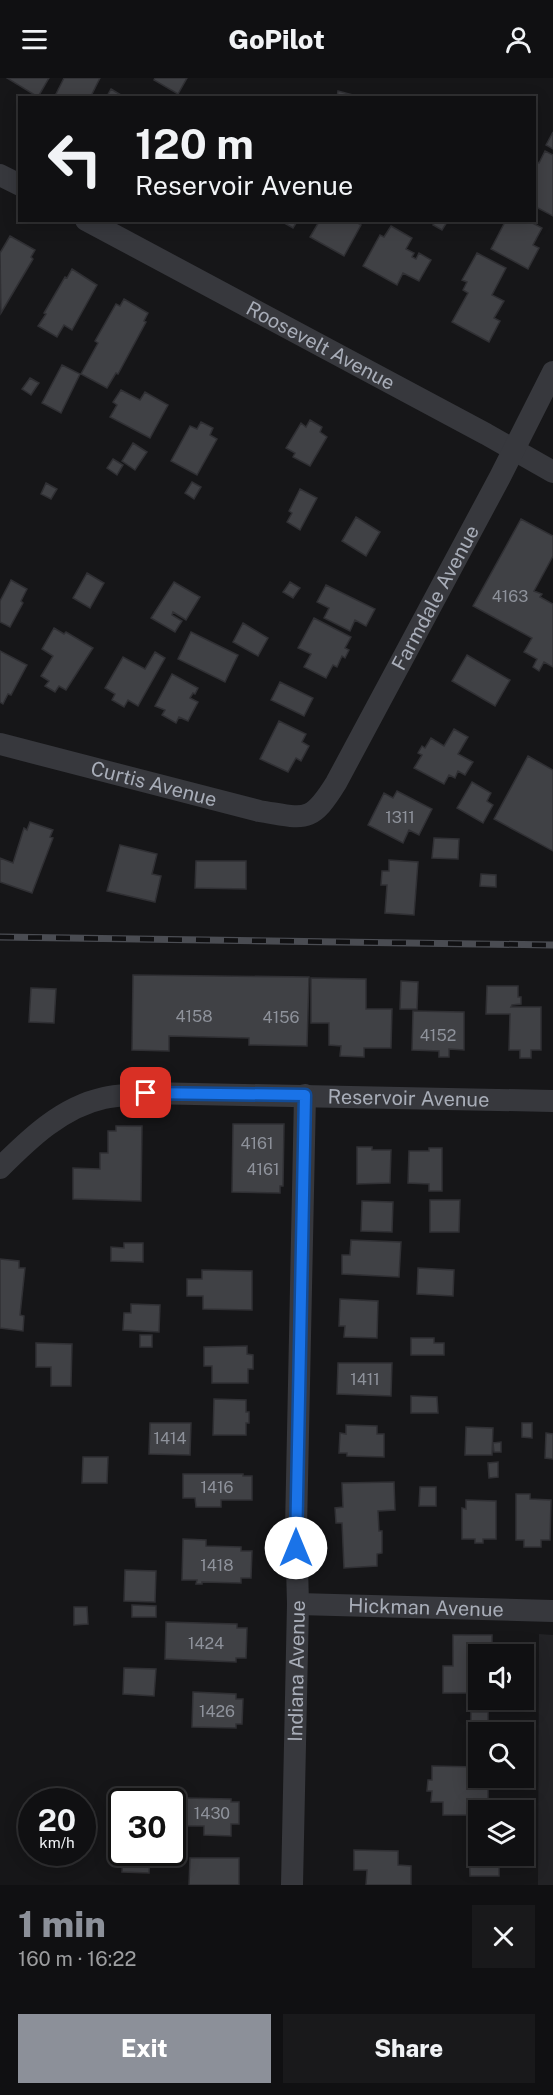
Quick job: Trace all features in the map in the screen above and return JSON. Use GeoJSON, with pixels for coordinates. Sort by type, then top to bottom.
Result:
{"type":"FeatureCollection","features":[{"type":"Feature","properties":{"kind":"street"},"geometry":{"type":"LineString","coordinates":[[0,175],[18,184]]}},
{"type":"Feature","properties":{"kind":"street","name":"Roosevelt Avenue"},"geometry":{"type":"LineString","coordinates":[[90,222],[553,472]]}},
{"type":"Feature","properties":{"kind":"street","name":"Farmdale Avenue"},"geometry":{"type":"LineString","coordinates":[[308,815],[322,806],[336,783],[553,372]]}},
{"type":"Feature","properties":{"kind":"street","name":"Curtis Avenue"},"geometry":{"type":"LineString","coordinates":[[0,744],[259,811],[300,817],[308,815]]}},
{"type":"Feature","properties":{"kind":"street","name":"Reservoir Avenue"},"geometry":{"type":"LineString","coordinates":[[0,1168],[41,1130],[81,1106],[103,1098],[146,1093],[553,1101]]}},
{"type":"Feature","properties":{"kind":"street","name":"Indiana Avenue"},"geometry":{"type":"LineString","coordinates":[[292,1885],[298,1604],[296,1529],[305,1095]]}},
{"type":"Feature","properties":{"kind":"street","name":"Hickman Avenue"},"geometry":{"type":"LineString","coordinates":[[298,1604],[553,1611]]}},
{"type":"Feature","properties":{"kind":"shaded area"},"geometry":{"type":"Polygon","coordinates":[[[539,1634],[553,1635],[553,1885],[538,1885],[539,1634]]]}},
{"type":"Feature","properties":{"kind":"building"},"geometry":{"type":"Polygon","coordinates":[[[7,78],[49,78],[39,96],[7,78]]]}},
{"type":"Feature","properties":{"kind":"building"},"geometry":{"type":"Polygon","coordinates":[[[64,78],[100,78],[91,96],[55,96],[64,78]]]}},
{"type":"Feature","properties":{"kind":"building"},"geometry":{"type":"Polygon","coordinates":[[[155,78],[187,78],[178,94],[154,80],[155,78]]]}},
{"type":"Feature","properties":{"kind":"building"},"geometry":{"type":"Polygon","coordinates":[[[111,89],[123,96],[107,96],[111,89]]]}},
{"type":"Feature","properties":{"kind":"building"},"geometry":{"type":"Polygon","coordinates":[[[338,91],[357,96],[337,96],[338,91]]]}},
{"type":"Feature","properties":{"kind":"building"},"geometry":{"type":"Polygon","coordinates":[[[553,132],[553,149],[546,145],[553,132]]]}},
{"type":"Feature","properties":{"kind":"building"},"geometry":{"type":"Polygon","coordinates":[[[545,151],[553,155],[553,216],[536,207],[536,161],[539,163],[545,151]]]}},
{"type":"Feature","properties":{"kind":"building"},"geometry":{"type":"Polygon","coordinates":[[[282,222],[297,222],[293,228],[282,222]]]}},
{"type":"Feature","properties":{"kind":"building"},"geometry":{"type":"Polygon","coordinates":[[[319,222],[356,222],[361,225],[344,256],[310,237],[319,222]]]}},
{"type":"Feature","properties":{"kind":"building"},"geometry":{"type":"Polygon","coordinates":[[[435,222],[447,222],[442,230],[433,225],[435,222]]]}},
{"type":"Feature","properties":{"kind":"building"},"geometry":{"type":"Polygon","coordinates":[[[505,222],[531,222],[542,228],[533,245],[539,248],[528,269],[491,249],[505,222]]]}},
{"type":"Feature","properties":{"kind":"building"},"geometry":{"type":"Polygon","coordinates":[[[391,226],[412,238],[406,249],[414,253],[412,257],[416,259],[419,253],[431,260],[419,281],[403,273],[397,285],[363,266],[380,235],[384,237],[391,226]]]}},
{"type":"Feature","properties":{"kind":"building"},"geometry":{"type":"Polygon","coordinates":[[[10,236],[35,250],[31,257],[33,259],[1,313],[0,253],[10,236]]]}},
{"type":"Feature","properties":{"kind":"building"},"geometry":{"type":"Polygon","coordinates":[[[477,253],[506,268],[492,295],[504,301],[494,318],[500,321],[489,342],[452,322],[468,293],[463,290],[467,282],[462,280],[477,253]]]}},
{"type":"Feature","properties":{"kind":"building"},"geometry":{"type":"Polygon","coordinates":[[[72,269],[97,285],[72,330],[64,325],[57,337],[38,326],[65,277],[67,278],[72,269]]]}},
{"type":"Feature","properties":{"kind":"building"},"geometry":{"type":"Polygon","coordinates":[[[124,299],[148,313],[144,321],[146,322],[118,374],[116,373],[107,388],[81,374],[98,343],[95,341],[116,304],[120,306],[124,299]]]}},
{"type":"Feature","properties":{"kind":"building"},"geometry":{"type":"Polygon","coordinates":[[[62,365],[80,374],[61,413],[42,403],[62,365]]]}},
{"type":"Feature","properties":{"kind":"building"},"geometry":{"type":"Polygon","coordinates":[[[30,378],[39,383],[31,395],[22,389],[30,378]]]}},
{"type":"Feature","properties":{"kind":"building"},"geometry":{"type":"Polygon","coordinates":[[[121,390],[140,400],[145,392],[168,405],[150,438],[110,417],[117,405],[113,402],[121,390]]]}},
{"type":"Feature","properties":{"kind":"building"},"geometry":{"type":"Polygon","coordinates":[[[310,420],[322,427],[320,432],[327,437],[310,466],[293,457],[295,453],[286,448],[301,423],[306,427],[310,420]]]}},
{"type":"Feature","properties":{"kind":"building"},"geometry":{"type":"Polygon","coordinates":[[[201,422],[213,428],[210,435],[217,439],[197,475],[171,461],[190,426],[197,429],[201,422]]]}},
{"type":"Feature","properties":{"kind":"building"},"geometry":{"type":"Polygon","coordinates":[[[133,443],[147,452],[135,470],[122,461],[133,443]]]}},
{"type":"Feature","properties":{"kind":"building"},"geometry":{"type":"Polygon","coordinates":[[[113,459],[123,465],[117,475],[107,468],[113,459]]]}},
{"type":"Feature","properties":{"kind":"building"},"geometry":{"type":"Polygon","coordinates":[[[192,482],[201,487],[194,499],[185,493],[192,482]]]}},
{"type":"Feature","properties":{"kind":"building"},"geometry":{"type":"Polygon","coordinates":[[[46,483],[57,489],[51,499],[41,494],[46,483]]]}},
{"type":"Feature","properties":{"kind":"building"},"geometry":{"type":"Polygon","coordinates":[[[300,489],[317,498],[300,530],[287,522],[292,513],[289,511],[300,489]]]}},
{"type":"Feature","properties":{"kind":"building"},"geometry":{"type":"Polygon","coordinates":[[[356,517],[380,532],[366,556],[342,541],[356,517]]]}},
{"type":"Feature","properties":{"kind":"building"},"geometry":{"type":"Polygon","coordinates":[[[521,519],[553,536],[553,556],[534,591],[542,594],[540,597],[553,604],[553,667],[544,662],[539,671],[533,667],[537,659],[524,652],[532,638],[473,606],[521,519]]]}},
{"type":"Feature","properties":{"kind":"building"},"geometry":{"type":"Polygon","coordinates":[[[87,573],[104,583],[90,608],[73,598],[87,573]]]}},
{"type":"Feature","properties":{"kind":"building"},"geometry":{"type":"Polygon","coordinates":[[[11,580],[27,589],[21,601],[23,603],[10,627],[0,622],[0,601],[11,580]]]}},
{"type":"Feature","properties":{"kind":"building"},"geometry":{"type":"Polygon","coordinates":[[[174,582],[200,597],[186,620],[173,612],[172,615],[182,621],[175,632],[151,618],[174,582]]]}},
{"type":"Feature","properties":{"kind":"building"},"geometry":{"type":"Polygon","coordinates":[[[290,582],[300,588],[293,598],[283,592],[290,582]]]}},
{"type":"Feature","properties":{"kind":"building"},"geometry":{"type":"Polygon","coordinates":[[[326,585],[375,609],[366,626],[355,620],[350,631],[324,618],[329,608],[317,602],[326,585]]]}},
{"type":"Feature","properties":{"kind":"building"},"geometry":{"type":"Polygon","coordinates":[[[314,618],[351,637],[345,648],[349,650],[345,658],[342,656],[337,667],[333,665],[326,678],[304,667],[311,654],[298,648],[314,618]]]}},
{"type":"Feature","properties":{"kind":"building"},"geometry":{"type":"Polygon","coordinates":[[[243,623],[268,638],[258,656],[233,642],[243,623]]]}},
{"type":"Feature","properties":{"kind":"building"},"geometry":{"type":"Polygon","coordinates":[[[54,628],[64,634],[66,632],[93,648],[66,690],[59,686],[55,692],[45,686],[49,681],[41,676],[53,656],[42,649],[54,628]]]}},
{"type":"Feature","properties":{"kind":"building"},"geometry":{"type":"Polygon","coordinates":[[[191,632],[238,655],[225,682],[178,659],[191,632]]]}},
{"type":"Feature","properties":{"kind":"building"},"geometry":{"type":"Polygon","coordinates":[[[0,651],[27,665],[11,695],[8,694],[3,704],[0,702],[0,651]]]}},
{"type":"Feature","properties":{"kind":"building"},"geometry":{"type":"Polygon","coordinates":[[[155,652],[165,658],[138,706],[128,700],[124,707],[112,700],[115,694],[105,688],[123,657],[145,669],[155,652]]]}},
{"type":"Feature","properties":{"kind":"building"},"geometry":{"type":"Polygon","coordinates":[[[467,655],[510,680],[495,706],[452,681],[467,655]]]}},
{"type":"Feature","properties":{"kind":"building"},"geometry":{"type":"Polygon","coordinates":[[[172,674],[198,688],[190,698],[198,702],[188,721],[179,717],[176,723],[162,715],[165,710],[155,706],[172,674]]]}},
{"type":"Feature","properties":{"kind":"building"},"geometry":{"type":"Polygon","coordinates":[[[280,682],[313,698],[304,716],[271,700],[280,682]]]}},
{"type":"Feature","properties":{"kind":"building"},"geometry":{"type":"Polygon","coordinates":[[[279,721],[306,734],[302,742],[309,746],[301,761],[296,758],[288,772],[260,759],[279,721]]]}},
{"type":"Feature","properties":{"kind":"building"},"geometry":{"type":"Polygon","coordinates":[[[454,729],[468,737],[458,754],[473,762],[465,775],[458,771],[455,778],[449,775],[444,784],[414,768],[422,755],[418,753],[422,746],[425,748],[431,738],[444,746],[454,729]]]}},
{"type":"Feature","properties":{"kind":"building"},"geometry":{"type":"Polygon","coordinates":[[[528,756],[553,770],[553,851],[494,819],[528,756]]]}},
{"type":"Feature","properties":{"kind":"building"},"geometry":{"type":"Polygon","coordinates":[[[472,782],[491,793],[487,801],[493,805],[483,823],[457,808],[472,782]]]}},
{"type":"Feature","properties":{"kind":"building"},"geometry":{"type":"Polygon","coordinates":[[[397,791],[432,809],[419,835],[409,830],[403,843],[368,825],[384,793],[393,798],[397,791]]]}},
{"type":"Feature","properties":{"kind":"building"},"geometry":{"type":"Polygon","coordinates":[[[30,822],[53,830],[50,837],[53,838],[32,893],[0,882],[0,858],[13,863],[24,828],[27,830],[30,822]]]}},
{"type":"Feature","properties":{"kind":"building"},"geometry":{"type":"Polygon","coordinates":[[[434,838],[459,839],[458,859],[432,858],[434,838]]]}},
{"type":"Feature","properties":{"kind":"building"},"geometry":{"type":"Polygon","coordinates":[[[120,845],[157,854],[152,874],[161,876],[155,902],[107,891],[120,845]]]}},
{"type":"Feature","properties":{"kind":"building"},"geometry":{"type":"Polygon","coordinates":[[[389,860],[418,862],[414,915],[385,913],[387,885],[381,885],[382,871],[389,871],[389,860]]]}},
{"type":"Feature","properties":{"kind":"building"},"geometry":{"type":"Polygon","coordinates":[[[196,861],[246,861],[246,889],[195,888],[196,861]]]}},
{"type":"Feature","properties":{"kind":"building"},"geometry":{"type":"Polygon","coordinates":[[[481,874],[496,875],[496,887],[480,886],[481,874]]]}},
{"type":"Feature","properties":{"kind":"building"},"geometry":{"type":"Polygon","coordinates":[[[133,975],[309,977],[307,1046],[249,1045],[249,1038],[169,1036],[169,1051],[132,1050],[133,975]]]}},
{"type":"Feature","properties":{"kind":"building"},"geometry":{"type":"Polygon","coordinates":[[[311,978],[366,979],[366,1009],[392,1009],[391,1048],[364,1048],[364,1057],[340,1056],[341,1046],[329,1045],[329,1023],[311,1023],[311,978]]]}},
{"type":"Feature","properties":{"kind":"building"},"geometry":{"type":"Polygon","coordinates":[[[401,981],[418,982],[417,1009],[400,1009],[401,981]]]}},
{"type":"Feature","properties":{"kind":"building"},"geometry":{"type":"Polygon","coordinates":[[[487,986],[518,986],[518,997],[521,997],[521,1004],[511,1007],[541,1007],[541,1050],[531,1050],[531,1058],[520,1058],[520,1050],[509,1050],[510,1014],[486,1014],[487,986]]]}},
{"type":"Feature","properties":{"kind":"building"},"geometry":{"type":"Polygon","coordinates":[[[31,988],[56,989],[54,1023],[29,1022],[31,988]]]}},
{"type":"Feature","properties":{"kind":"building"},"geometry":{"type":"Polygon","coordinates":[[[413,1011],[464,1012],[464,1050],[449,1049],[449,1057],[439,1057],[439,1051],[412,1050],[413,1011]]]}},
{"type":"Feature","properties":{"kind":"building"},"geometry":{"type":"Polygon","coordinates":[[[233,1124],[284,1124],[283,1186],[280,1186],[280,1193],[232,1192],[233,1124]]]}},
{"type":"Feature","properties":{"kind":"building"},"geometry":{"type":"Polygon","coordinates":[[[116,1126],[142,1126],[141,1201],[73,1199],[73,1168],[100,1169],[100,1153],[108,1153],[108,1131],[116,1131],[116,1126]]]}},
{"type":"Feature","properties":{"kind":"building"},"geometry":{"type":"Polygon","coordinates":[[[357,1147],[391,1150],[390,1183],[357,1184],[357,1147]]]}},
{"type":"Feature","properties":{"kind":"building"},"geometry":{"type":"Polygon","coordinates":[[[429,1148],[442,1148],[442,1191],[429,1191],[429,1184],[408,1183],[409,1151],[429,1151],[429,1148]]]}},
{"type":"Feature","properties":{"kind":"building"},"geometry":{"type":"Polygon","coordinates":[[[430,1200],[460,1200],[459,1232],[430,1232],[430,1200]]]}},
{"type":"Feature","properties":{"kind":"building"},"geometry":{"type":"Polygon","coordinates":[[[362,1201],[393,1202],[392,1232],[361,1231],[362,1201]]]}},
{"type":"Feature","properties":{"kind":"building"},"geometry":{"type":"Polygon","coordinates":[[[351,1240],[401,1242],[399,1277],[342,1274],[342,1255],[350,1255],[351,1240]]]}},
{"type":"Feature","properties":{"kind":"building"},"geometry":{"type":"Polygon","coordinates":[[[124,1243],[143,1243],[143,1262],[111,1261],[111,1247],[124,1248],[124,1243]]]}},
{"type":"Feature","properties":{"kind":"building"},"geometry":{"type":"Polygon","coordinates":[[[0,1259],[19,1261],[19,1268],[25,1268],[20,1315],[24,1316],[23,1331],[0,1328],[0,1259]]]}},
{"type":"Feature","properties":{"kind":"building"},"geometry":{"type":"Polygon","coordinates":[[[418,1268],[454,1270],[453,1296],[417,1294],[418,1268]]]}},
{"type":"Feature","properties":{"kind":"building"},"geometry":{"type":"Polygon","coordinates":[[[202,1270],[252,1271],[252,1310],[203,1309],[203,1296],[187,1296],[187,1279],[202,1279],[202,1270]]]}},
{"type":"Feature","properties":{"kind":"building"},"geometry":{"type":"Polygon","coordinates":[[[340,1299],[378,1301],[377,1338],[344,1337],[345,1326],[339,1326],[340,1299]]]}},
{"type":"Feature","properties":{"kind":"building"},"geometry":{"type":"Polygon","coordinates":[[[131,1304],[160,1305],[159,1332],[123,1330],[124,1313],[131,1313],[131,1304]]]}},
{"type":"Feature","properties":{"kind":"building"},"geometry":{"type":"Polygon","coordinates":[[[140,1335],[152,1335],[152,1347],[140,1347],[140,1335]]]}},
{"type":"Feature","properties":{"kind":"building"},"geometry":{"type":"Polygon","coordinates":[[[411,1338],[434,1338],[434,1343],[444,1343],[444,1355],[411,1355],[411,1338]]]}},
{"type":"Feature","properties":{"kind":"building"},"geometry":{"type":"Polygon","coordinates":[[[36,1343],[72,1344],[71,1386],[51,1386],[51,1367],[36,1367],[36,1343]]]}},
{"type":"Feature","properties":{"kind":"building"},"geometry":{"type":"Polygon","coordinates":[[[247,1346],[247,1354],[253,1355],[253,1369],[248,1369],[248,1383],[212,1383],[212,1366],[204,1366],[204,1347],[247,1346]]]}},
{"type":"Feature","properties":{"kind":"building"},"geometry":{"type":"Polygon","coordinates":[[[338,1363],[392,1363],[391,1396],[337,1394],[338,1363]]]}},
{"type":"Feature","properties":{"kind":"building"},"geometry":{"type":"Polygon","coordinates":[[[411,1396],[437,1397],[438,1413],[411,1413],[411,1396]]]}},
{"type":"Feature","properties":{"kind":"building"},"geometry":{"type":"Polygon","coordinates":[[[214,1399],[246,1400],[249,1423],[246,1423],[246,1435],[213,1435],[214,1399]]]}},
{"type":"Feature","properties":{"kind":"building"},"geometry":{"type":"Polygon","coordinates":[[[150,1423],[191,1423],[190,1455],[149,1454],[150,1423]]]}},
{"type":"Feature","properties":{"kind":"building"},"geometry":{"type":"Polygon","coordinates":[[[522,1423],[532,1423],[532,1438],[522,1437],[522,1423]]]}},
{"type":"Feature","properties":{"kind":"building"},"geometry":{"type":"Polygon","coordinates":[[[346,1425],[377,1426],[377,1434],[384,1434],[384,1457],[347,1456],[347,1453],[339,1453],[340,1433],[346,1434],[346,1425]]]}},
{"type":"Feature","properties":{"kind":"building"},"geometry":{"type":"Polygon","coordinates":[[[466,1427],[493,1428],[492,1455],[465,1455],[466,1427]]]}},
{"type":"Feature","properties":{"kind":"building"},"geometry":{"type":"Polygon","coordinates":[[[546,1433],[553,1434],[553,1459],[545,1458],[546,1433]]]}},
{"type":"Feature","properties":{"kind":"building"},"geometry":{"type":"Polygon","coordinates":[[[501,1442],[501,1452],[494,1452],[493,1443],[501,1442]]]}},
{"type":"Feature","properties":{"kind":"building"},"geometry":{"type":"Polygon","coordinates":[[[83,1457],[108,1457],[107,1483],[82,1483],[83,1457]]]}},
{"type":"Feature","properties":{"kind":"building"},"geometry":{"type":"Polygon","coordinates":[[[498,1462],[498,1477],[489,1478],[488,1463],[498,1462]]]}},
{"type":"Feature","properties":{"kind":"building"},"geometry":{"type":"Polygon","coordinates":[[[183,1474],[252,1476],[252,1500],[221,1500],[221,1507],[196,1507],[195,1498],[183,1498],[183,1474]]]}},
{"type":"Feature","properties":{"kind":"building"},"geometry":{"type":"Polygon","coordinates":[[[394,1482],[395,1510],[378,1511],[379,1531],[382,1531],[382,1553],[377,1554],[377,1566],[344,1568],[342,1523],[336,1523],[335,1508],[343,1507],[342,1483],[394,1482]]]}},
{"type":"Feature","properties":{"kind":"building"},"geometry":{"type":"Polygon","coordinates":[[[420,1487],[436,1487],[436,1506],[419,1506],[420,1487]]]}},
{"type":"Feature","properties":{"kind":"building"},"geometry":{"type":"Polygon","coordinates":[[[516,1494],[530,1494],[530,1499],[551,1500],[550,1540],[541,1540],[541,1547],[524,1547],[524,1540],[516,1540],[516,1494]]]}},
{"type":"Feature","properties":{"kind":"building"},"geometry":{"type":"Polygon","coordinates":[[[466,1500],[496,1501],[496,1539],[483,1539],[483,1543],[475,1543],[475,1539],[462,1539],[462,1508],[466,1509],[466,1500]]]}},
{"type":"Feature","properties":{"kind":"building"},"geometry":{"type":"Polygon","coordinates":[[[183,1539],[206,1540],[206,1546],[241,1547],[241,1551],[252,1551],[251,1578],[241,1578],[241,1583],[202,1582],[202,1584],[196,1584],[197,1580],[182,1580],[183,1539]]]}},
{"type":"Feature","properties":{"kind":"building"},"geometry":{"type":"Polygon","coordinates":[[[125,1570],[156,1571],[155,1602],[124,1601],[125,1570]]]}},
{"type":"Feature","properties":{"kind":"building"},"geometry":{"type":"Polygon","coordinates":[[[132,1605],[156,1606],[156,1617],[132,1617],[132,1605]]]}},
{"type":"Feature","properties":{"kind":"building"},"geometry":{"type":"Polygon","coordinates":[[[74,1607],[87,1607],[88,1624],[74,1625],[74,1607]]]}},
{"type":"Feature","properties":{"kind":"building"},"geometry":{"type":"Polygon","coordinates":[[[166,1622],[237,1624],[237,1628],[247,1628],[246,1658],[236,1658],[236,1662],[165,1659],[166,1622]]]}},
{"type":"Feature","properties":{"kind":"building"},"geometry":{"type":"Polygon","coordinates":[[[453,1635],[492,1635],[492,1644],[468,1644],[468,1693],[443,1693],[443,1666],[453,1666],[453,1635]]]}},
{"type":"Feature","properties":{"kind":"building"},"geometry":{"type":"Polygon","coordinates":[[[124,1668],[156,1669],[154,1696],[123,1694],[124,1668]]]}},
{"type":"Feature","properties":{"kind":"building"},"geometry":{"type":"Polygon","coordinates":[[[193,1692],[236,1694],[236,1699],[243,1699],[242,1724],[236,1724],[236,1728],[192,1727],[193,1692]]]}},
{"type":"Feature","properties":{"kind":"building"},"geometry":{"type":"Polygon","coordinates":[[[471,1712],[488,1712],[488,1722],[471,1722],[471,1712]]]}},
{"type":"Feature","properties":{"kind":"building"},"geometry":{"type":"Polygon","coordinates":[[[432,1766],[468,1767],[468,1788],[488,1788],[488,1800],[468,1800],[468,1815],[443,1815],[443,1802],[431,1802],[432,1791],[427,1791],[428,1780],[432,1780],[432,1766]]]}},
{"type":"Feature","properties":{"kind":"building"},"geometry":{"type":"Polygon","coordinates":[[[186,1798],[231,1799],[231,1802],[239,1802],[239,1824],[231,1824],[231,1836],[204,1835],[204,1826],[186,1826],[186,1798]]]}},
{"type":"Feature","properties":{"kind":"building"},"geometry":{"type":"Polygon","coordinates":[[[354,1850],[398,1851],[398,1865],[411,1866],[411,1885],[366,1885],[367,1870],[354,1870],[354,1850]]]}},
{"type":"Feature","properties":{"kind":"building"},"geometry":{"type":"Polygon","coordinates":[[[190,1858],[239,1858],[239,1885],[189,1885],[190,1858]]]}},
{"type":"Feature","properties":{"kind":"building"},"geometry":{"type":"Polygon","coordinates":[[[122,1866],[149,1866],[149,1873],[122,1872],[122,1866]]]}},
{"type":"Feature","properties":{"kind":"building"},"geometry":{"type":"Polygon","coordinates":[[[470,1866],[499,1866],[499,1876],[470,1876],[470,1866]]]}},
{"type":"Feature","properties":{"kind":"railway"},"geometry":{"type":"LineString","coordinates":[[0,937],[553,945]]}},
{"type":"Feature","properties":{"kind":"route"},"geometry":{"type":"LineString","coordinates":[[146,1093],[305,1095],[296,1548]]}}]}
